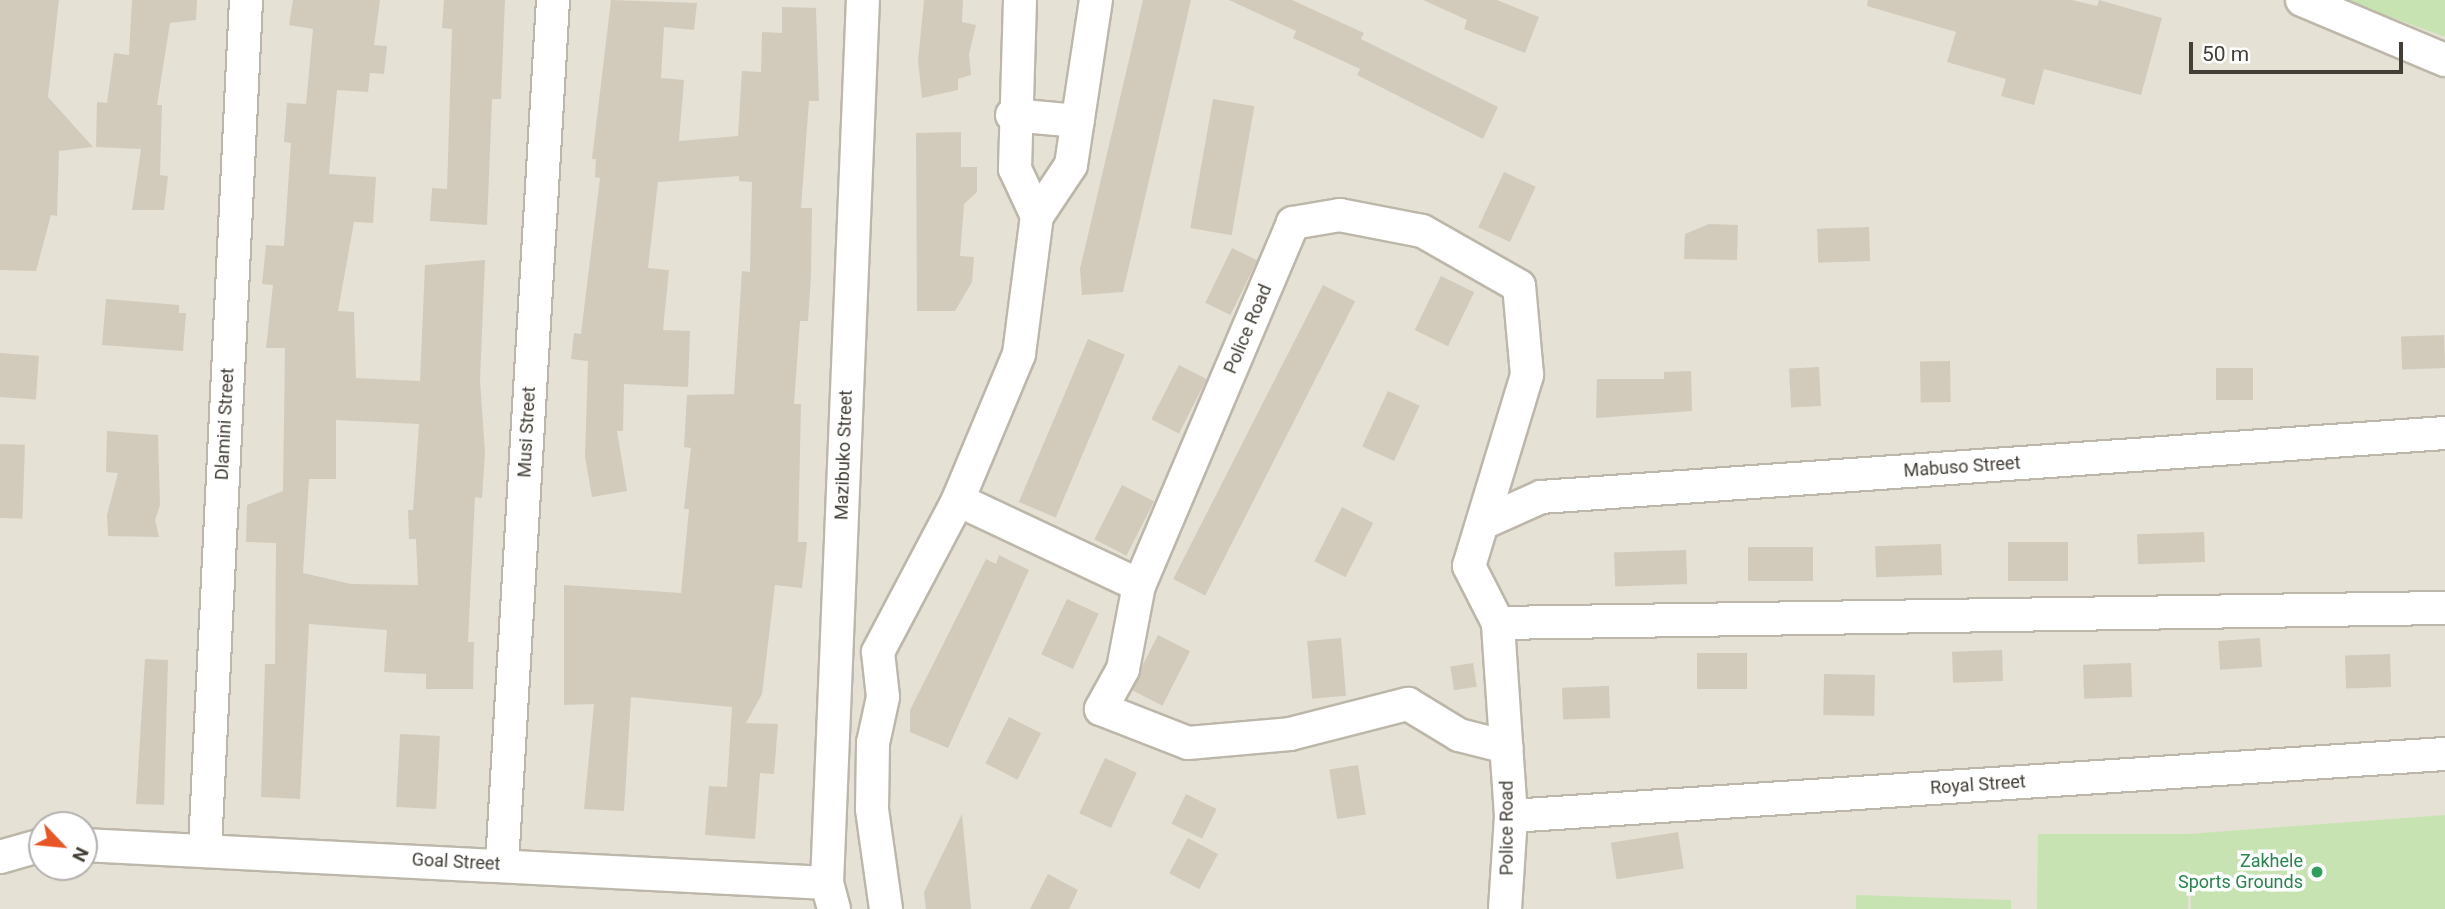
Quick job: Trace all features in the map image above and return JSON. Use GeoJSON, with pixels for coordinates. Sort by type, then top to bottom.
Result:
{"type":"FeatureCollection","features":[{"type":"Feature","properties":{"kind":"street","name":"Dlamini Street"},"geometry":{"type":"LineString","coordinates":[[205,848],[246,0]]}},
{"type":"Feature","properties":{"kind":"street","name":"Musi Street"},"geometry":{"type":"LineString","coordinates":[[502,864],[553,0]]}},
{"type":"Feature","properties":{"kind":"street","name":"Mazibuko Street"},"geometry":{"type":"LineString","coordinates":[[830,896],[863,0]]}},
{"type":"Feature","properties":{"kind":"street"},"geometry":{"type":"LineString","coordinates":[[1020,0],[1012,115],[1015,169],[1037,216]]}},
{"type":"Feature","properties":{"kind":"street"},"geometry":{"type":"LineString","coordinates":[[886,909],[872,809],[873,743],[883,697],[878,652],[958,500],[1019,354],[1037,216],[1071,165],[1096,0]]}},
{"type":"Feature","properties":{"kind":"street"},"geometry":{"type":"LineString","coordinates":[[2302,0],[2445,60]]}},
{"type":"Feature","properties":{"kind":"street"},"geometry":{"type":"LineString","coordinates":[[1012,115],[1078,121]]}},
{"type":"Feature","properties":{"kind":"street","name":"Police Road"},"geometry":{"type":"LineString","coordinates":[[1505,909],[1511,816],[1498,623],[1469,566],[1485,522],[1527,375],[1519,286],[1422,231],[1340,215],[1293,223],[1139,585],[1123,669],[1101,709],[1188,743],[1290,734],[1408,704],[1459,735],[1506,747]]}},
{"type":"Feature","properties":{"kind":"street","name":"Mabuso Street"},"geometry":{"type":"LineString","coordinates":[[1485,522],[1541,497],[2445,433]]}},
{"type":"Feature","properties":{"kind":"street"},"geometry":{"type":"LineString","coordinates":[[958,500],[1139,585]]}},
{"type":"Feature","properties":{"kind":"street"},"geometry":{"type":"LineString","coordinates":[[1498,623],[2445,608]]}},
{"type":"Feature","properties":{"kind":"street","name":"Royal Street"},"geometry":{"type":"LineString","coordinates":[[1511,816],[2445,754]]}},
{"type":"Feature","properties":{"kind":"street","name":"Goal Street"},"geometry":{"type":"LineString","coordinates":[[98,845],[205,848],[502,864],[830,896]]}},
{"type":"Feature","properties":{"kind":"street"},"geometry":{"type":"LineString","coordinates":[[0,857],[28,849]]}},
{"type":"Feature","properties":{"kind":"shaded area"},"geometry":{"type":"Polygon","coordinates":[[[0,0],[2445,0],[2445,909],[0,909],[0,0]]]}},
{"type":"Feature","properties":{"kind":"green space"},"geometry":{"type":"Polygon","coordinates":[[[2345,0],[2445,0],[2445,37],[2353,3],[2345,0]]]}},
{"type":"Feature","properties":{"kind":"green space","name":"Zakhele Sports Grounds"},"geometry":{"type":"Polygon","coordinates":[[[2445,815],[2445,909],[2191,909],[2189,859],[2188,909],[2037,909],[2038,834],[2188,834],[2445,815]]]}},
{"type":"Feature","properties":{"kind":"green space"},"geometry":{"type":"Polygon","coordinates":[[[1856,895],[2011,900],[2011,909],[1856,909],[1856,895]]]}},
{"type":"Feature","properties":{"kind":"building"},"geometry":{"type":"Polygon","coordinates":[[[0,0],[59,0],[48,97],[93,147],[59,151],[57,216],[51,215],[36,271],[0,270],[0,0]]]}},
{"type":"Feature","properties":{"kind":"building"},"geometry":{"type":"Polygon","coordinates":[[[132,0],[197,0],[196,20],[170,23],[157,105],[162,105],[160,175],[168,176],[164,210],[132,210],[141,149],[96,147],[97,102],[107,103],[114,53],[129,55],[132,0]]]}},
{"type":"Feature","properties":{"kind":"building"},"geometry":{"type":"Polygon","coordinates":[[[293,0],[380,0],[374,45],[387,46],[384,74],[370,73],[368,92],[337,90],[329,174],[376,177],[373,223],[354,222],[338,311],[354,312],[356,378],[420,381],[425,265],[485,260],[480,380],[485,453],[482,498],[475,497],[468,642],[474,642],[473,689],[426,689],[426,674],[384,672],[387,630],[309,624],[300,799],[261,797],[265,664],[275,664],[276,543],[246,542],[247,505],[283,491],[285,348],[266,348],[273,285],[262,284],[266,245],[284,246],[291,143],[284,142],[287,103],[306,104],[313,29],[289,25],[293,0]],[[336,420],[336,479],[309,479],[303,573],[351,584],[418,585],[416,539],[409,539],[408,510],[413,510],[419,424],[336,420]]]}},
{"type":"Feature","properties":{"kind":"building"},"geometry":{"type":"Polygon","coordinates":[[[444,0],[505,0],[501,99],[492,99],[487,225],[430,221],[432,188],[447,189],[452,29],[442,28],[444,0]]]}},
{"type":"Feature","properties":{"kind":"building"},"geometry":{"type":"Polygon","coordinates":[[[611,0],[697,3],[694,30],[664,27],[661,78],[684,80],[679,141],[738,136],[742,71],[761,72],[762,32],[782,33],[782,7],[816,8],[819,101],[809,101],[801,208],[812,208],[811,275],[808,321],[800,321],[794,404],[801,404],[798,542],[807,542],[802,588],[775,585],[762,694],[746,723],[778,724],[774,774],[760,773],[755,839],[705,835],[709,786],[727,787],[732,707],[631,697],[624,811],[584,809],[594,704],[564,705],[564,585],[681,593],[689,509],[684,509],[691,448],[684,447],[687,395],[734,394],[742,271],[750,272],[752,182],[739,181],[739,176],[658,182],[648,268],[669,270],[663,330],[690,331],[688,387],[624,384],[623,431],[617,431],[627,491],[592,497],[585,457],[588,361],[571,359],[574,333],[581,334],[600,178],[595,177],[596,159],[592,159],[611,0]]]}},
{"type":"Feature","properties":{"kind":"building"},"geometry":{"type":"Polygon","coordinates":[[[924,0],[963,0],[962,22],[976,25],[969,54],[971,75],[958,79],[958,90],[922,98],[918,61],[924,0]]]}},
{"type":"Feature","properties":{"kind":"building"},"geometry":{"type":"Polygon","coordinates":[[[1143,0],[1191,0],[1123,292],[1082,295],[1080,269],[1143,0]]]}},
{"type":"Feature","properties":{"kind":"building"},"geometry":{"type":"Polygon","coordinates":[[[1229,0],[1292,0],[1364,33],[1361,39],[1498,107],[1483,139],[1357,75],[1360,69],[1293,38],[1296,31],[1229,0]]]}},
{"type":"Feature","properties":{"kind":"building"},"geometry":{"type":"Polygon","coordinates":[[[1423,0],[1497,0],[1539,17],[1525,53],[1464,29],[1467,20],[1423,0]]]}},
{"type":"Feature","properties":{"kind":"building"},"geometry":{"type":"Polygon","coordinates":[[[1868,0],[2072,0],[2097,6],[2099,0],[2162,18],[2141,95],[2044,69],[2034,105],[2001,96],[2006,79],[1947,62],[1956,32],[1867,6],[1868,0]]]}},
{"type":"Feature","properties":{"kind":"building"},"geometry":{"type":"Polygon","coordinates":[[[1213,99],[1254,106],[1232,235],[1190,228],[1213,99]]]}},
{"type":"Feature","properties":{"kind":"building"},"geometry":{"type":"Polygon","coordinates":[[[961,132],[961,167],[977,167],[977,192],[964,204],[960,256],[974,257],[972,282],[955,311],[917,311],[916,133],[961,132]]]}},
{"type":"Feature","properties":{"kind":"building"},"geometry":{"type":"Polygon","coordinates":[[[1504,172],[1536,187],[1510,242],[1478,227],[1504,172]]]}},
{"type":"Feature","properties":{"kind":"building"},"geometry":{"type":"Polygon","coordinates":[[[1709,224],[1738,225],[1737,260],[1684,259],[1685,234],[1709,224]]]}},
{"type":"Feature","properties":{"kind":"building"},"geometry":{"type":"Polygon","coordinates":[[[1869,227],[1870,261],[1818,263],[1817,229],[1869,227]]]}},
{"type":"Feature","properties":{"kind":"building"},"geometry":{"type":"Polygon","coordinates":[[[1232,248],[1257,260],[1230,315],[1205,303],[1232,248]]]}},
{"type":"Feature","properties":{"kind":"building"},"geometry":{"type":"Polygon","coordinates":[[[1441,276],[1474,292],[1448,346],[1415,330],[1441,276]]]}},
{"type":"Feature","properties":{"kind":"building"},"geometry":{"type":"Polygon","coordinates":[[[1323,285],[1355,301],[1205,595],[1173,579],[1323,285]]]}},
{"type":"Feature","properties":{"kind":"building"},"geometry":{"type":"Polygon","coordinates":[[[106,299],[179,305],[179,313],[186,313],[183,351],[102,345],[106,299]]]}},
{"type":"Feature","properties":{"kind":"building"},"geometry":{"type":"Polygon","coordinates":[[[2444,335],[2445,368],[2402,369],[2401,337],[2444,335]]]}},
{"type":"Feature","properties":{"kind":"building"},"geometry":{"type":"Polygon","coordinates":[[[1088,339],[1125,355],[1056,518],[1019,502],[1088,339]]]}},
{"type":"Feature","properties":{"kind":"building"},"geometry":{"type":"Polygon","coordinates":[[[0,353],[39,356],[36,400],[0,397],[0,353]]]}},
{"type":"Feature","properties":{"kind":"building"},"geometry":{"type":"Polygon","coordinates":[[[1950,361],[1951,402],[1921,403],[1920,362],[1950,361]]]}},
{"type":"Feature","properties":{"kind":"building"},"geometry":{"type":"Polygon","coordinates":[[[1179,365],[1207,379],[1179,433],[1151,419],[1179,365]]]}},
{"type":"Feature","properties":{"kind":"building"},"geometry":{"type":"Polygon","coordinates":[[[1819,367],[1821,406],[1791,408],[1789,369],[1819,367]]]}},
{"type":"Feature","properties":{"kind":"building"},"geometry":{"type":"Polygon","coordinates":[[[2216,368],[2253,368],[2253,400],[2216,400],[2216,368]]]}},
{"type":"Feature","properties":{"kind":"building"},"geometry":{"type":"Polygon","coordinates":[[[1691,371],[1692,411],[1596,418],[1597,379],[1664,379],[1664,372],[1691,371]]]}},
{"type":"Feature","properties":{"kind":"building"},"geometry":{"type":"Polygon","coordinates":[[[1388,391],[1420,406],[1394,461],[1362,446],[1388,391]]]}},
{"type":"Feature","properties":{"kind":"building"},"geometry":{"type":"Polygon","coordinates":[[[107,431],[158,435],[160,505],[155,520],[159,537],[108,536],[107,515],[118,473],[106,472],[107,431]]]}},
{"type":"Feature","properties":{"kind":"building"},"geometry":{"type":"Polygon","coordinates":[[[0,444],[25,445],[22,519],[0,518],[0,444]]]}},
{"type":"Feature","properties":{"kind":"building"},"geometry":{"type":"Polygon","coordinates":[[[1122,485],[1154,501],[1126,556],[1094,539],[1122,485]]]}},
{"type":"Feature","properties":{"kind":"building"},"geometry":{"type":"Polygon","coordinates":[[[1342,507],[1373,523],[1345,577],[1314,561],[1342,507]]]}},
{"type":"Feature","properties":{"kind":"building"},"geometry":{"type":"Polygon","coordinates":[[[2204,532],[2205,562],[2138,564],[2137,534],[2204,532]]]}},
{"type":"Feature","properties":{"kind":"building"},"geometry":{"type":"Polygon","coordinates":[[[2008,542],[2068,542],[2068,581],[2008,581],[2008,542]]]}},
{"type":"Feature","properties":{"kind":"building"},"geometry":{"type":"Polygon","coordinates":[[[1941,544],[1942,575],[1876,577],[1875,546],[1941,544]]]}},
{"type":"Feature","properties":{"kind":"building"},"geometry":{"type":"Polygon","coordinates":[[[1748,547],[1813,547],[1813,581],[1748,581],[1748,547]]]}},
{"type":"Feature","properties":{"kind":"building"},"geometry":{"type":"Polygon","coordinates":[[[1686,550],[1687,584],[1615,586],[1614,553],[1686,550]]]}},
{"type":"Feature","properties":{"kind":"building"},"geometry":{"type":"Polygon","coordinates":[[[999,555],[1029,570],[948,748],[910,732],[910,710],[986,559],[996,564],[999,555]]]}},
{"type":"Feature","properties":{"kind":"building"},"geometry":{"type":"Polygon","coordinates":[[[1067,599],[1099,614],[1073,669],[1041,654],[1067,599]]]}},
{"type":"Feature","properties":{"kind":"building"},"geometry":{"type":"Polygon","coordinates":[[[1158,635],[1190,651],[1162,706],[1130,689],[1158,635]]]}},
{"type":"Feature","properties":{"kind":"building"},"geometry":{"type":"Polygon","coordinates":[[[1341,638],[1346,696],[1312,699],[1307,641],[1341,638]]]}},
{"type":"Feature","properties":{"kind":"building"},"geometry":{"type":"Polygon","coordinates":[[[2260,638],[2262,667],[2220,670],[2218,641],[2260,638]]]}},
{"type":"Feature","properties":{"kind":"building"},"geometry":{"type":"Polygon","coordinates":[[[2002,650],[2003,681],[1953,683],[1952,652],[2002,650]]]}},
{"type":"Feature","properties":{"kind":"building"},"geometry":{"type":"Polygon","coordinates":[[[1697,653],[1747,653],[1747,689],[1697,689],[1697,653]]]}},
{"type":"Feature","properties":{"kind":"building"},"geometry":{"type":"Polygon","coordinates":[[[2390,654],[2391,687],[2346,689],[2345,656],[2390,654]]]}},
{"type":"Feature","properties":{"kind":"building"},"geometry":{"type":"Polygon","coordinates":[[[145,659],[168,660],[164,805],[136,804],[145,659]]]}},
{"type":"Feature","properties":{"kind":"building"},"geometry":{"type":"Polygon","coordinates":[[[1473,663],[1477,687],[1454,690],[1450,667],[1473,663]]]}},
{"type":"Feature","properties":{"kind":"building"},"geometry":{"type":"Polygon","coordinates":[[[2131,663],[2132,697],[2084,699],[2083,665],[2131,663]]]}},
{"type":"Feature","properties":{"kind":"building"},"geometry":{"type":"Polygon","coordinates":[[[1824,674],[1875,675],[1874,716],[1823,715],[1824,674]]]}},
{"type":"Feature","properties":{"kind":"building"},"geometry":{"type":"Polygon","coordinates":[[[1609,686],[1610,718],[1563,720],[1562,688],[1609,686]]]}},
{"type":"Feature","properties":{"kind":"building"},"geometry":{"type":"Polygon","coordinates":[[[1009,717],[1041,733],[1017,780],[985,763],[1009,717]]]}},
{"type":"Feature","properties":{"kind":"building"},"geometry":{"type":"Polygon","coordinates":[[[400,734],[440,736],[436,809],[396,807],[400,734]]]}},
{"type":"Feature","properties":{"kind":"building"},"geometry":{"type":"Polygon","coordinates":[[[1105,758],[1137,773],[1111,828],[1079,813],[1105,758]]]}},
{"type":"Feature","properties":{"kind":"building"},"geometry":{"type":"Polygon","coordinates":[[[1358,765],[1366,814],[1337,819],[1329,770],[1358,765]]]}},
{"type":"Feature","properties":{"kind":"building"},"geometry":{"type":"Polygon","coordinates":[[[1186,794],[1217,809],[1202,839],[1172,824],[1186,794]]]}},
{"type":"Feature","properties":{"kind":"building"},"geometry":{"type":"Polygon","coordinates":[[[962,814],[971,909],[926,909],[924,892],[962,814]]]}},
{"type":"Feature","properties":{"kind":"building"},"geometry":{"type":"Polygon","coordinates":[[[1678,832],[1684,869],[1617,879],[1611,843],[1678,832]]]}},
{"type":"Feature","properties":{"kind":"building"},"geometry":{"type":"Polygon","coordinates":[[[1188,838],[1218,854],[1199,889],[1169,873],[1188,838]]]}},
{"type":"Feature","properties":{"kind":"building"},"geometry":{"type":"Polygon","coordinates":[[[1048,874],[1078,890],[1069,909],[1030,909],[1048,874]]]}},
{"type":"Feature","properties":{"kind":"place","name":"Zakhele Sports Grounds"},"geometry":{"type":"Point","coordinates":[2317,872]}}]}
